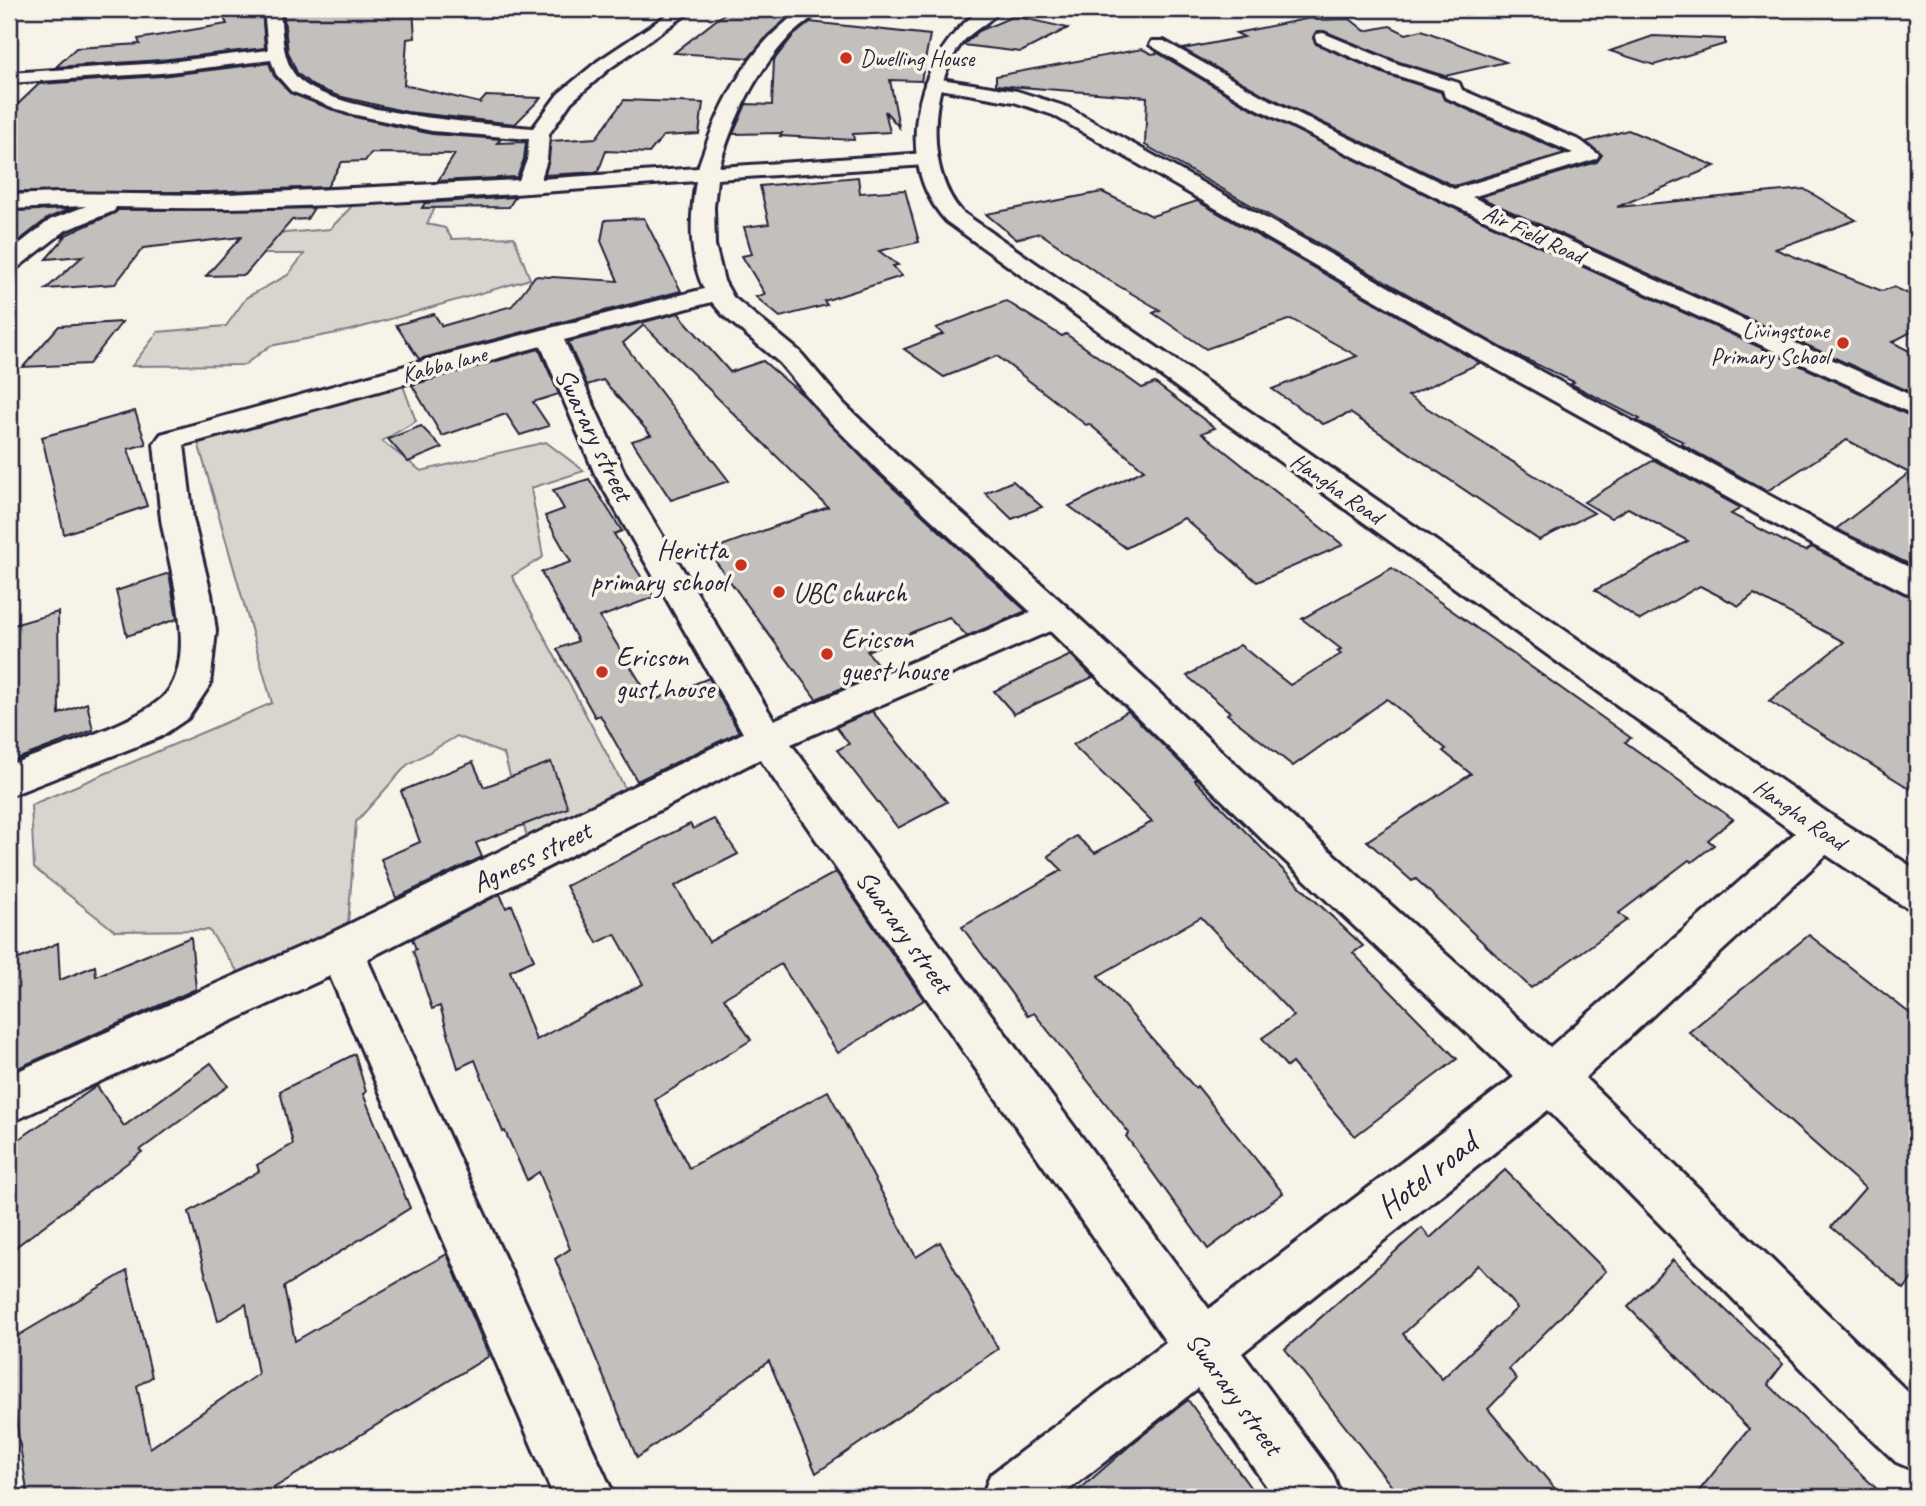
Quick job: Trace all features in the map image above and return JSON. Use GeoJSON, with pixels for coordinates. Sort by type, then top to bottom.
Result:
{"type":"FeatureCollection","features":[{"type":"Feature","properties":{"kind":"main road"},"geometry":{"type":"LineString","coordinates":[[272,9],[274,38],[284,73],[298,87],[382,118],[410,123],[539,134]]}},
{"type":"Feature","properties":{"kind":"main road"},"geometry":{"type":"LineString","coordinates":[[528,186],[537,160],[539,134],[546,118],[575,89],[634,42],[686,9]]}},
{"type":"Feature","properties":{"kind":"main road"},"geometry":{"type":"LineString","coordinates":[[812,9],[775,39],[753,64],[737,91],[707,172],[702,223],[704,250],[718,293],[736,313],[784,352],[833,409],[921,494],[1055,615],[1233,788],[1549,1079],[1917,1441]]}},
{"type":"Feature","properties":{"kind":"main road","name":"Hangha Road"},"geometry":{"type":"LineString","coordinates":[[993,9],[967,29],[950,47],[933,83],[926,159],[937,190],[951,213],[980,237],[1824,832],[1917,892]]}},
{"type":"Feature","properties":{"kind":"main road"},"geometry":{"type":"LineString","coordinates":[[1322,38],[1392,68],[1453,87],[1452,93],[1574,145],[1589,155],[1452,196]]}},
{"type":"Feature","properties":{"kind":"main road","name":"Air Field Road"},"geometry":{"type":"LineString","coordinates":[[1158,45],[1255,100],[1452,196],[1917,408]]}},
{"type":"Feature","properties":{"kind":"main road"},"geometry":{"type":"LineString","coordinates":[[9,78],[161,68],[279,54]]}},
{"type":"Feature","properties":{"kind":"main road"},"geometry":{"type":"LineString","coordinates":[[933,83],[1017,97],[1059,111],[1496,358],[1822,537],[1917,584]]}},
{"type":"Feature","properties":{"kind":"main road"},"geometry":{"type":"LineString","coordinates":[[9,202],[271,200],[926,159]]}},
{"type":"Feature","properties":{"kind":"main road"},"geometry":{"type":"LineString","coordinates":[[9,262],[58,225],[119,202]]}},
{"type":"Feature","properties":{"kind":"main road","name":"Kabba lane"},"geometry":{"type":"LineString","coordinates":[[9,781],[147,727],[175,708],[192,685],[199,631],[194,594],[177,519],[169,444],[171,440],[549,336],[718,293]]}},
{"type":"Feature","properties":{"kind":"main road","name":"Swarary street"},"geometry":{"type":"LineString","coordinates":[[549,336],[610,474],[766,739],[1201,1348],[1311,1497]]}},
{"type":"Feature","properties":{"kind":"main road","name":"Agness street"},"geometry":{"type":"LineString","coordinates":[[9,1099],[341,950],[766,739],[1055,615]]}},
{"type":"Feature","properties":{"kind":"main road","name":"Hotel road"},"geometry":{"type":"LineString","coordinates":[[1012,1497],[1549,1079],[1824,832]]}},
{"type":"Feature","properties":{"kind":"main road"},"geometry":{"type":"LineString","coordinates":[[341,950],[585,1497]]}},
{"type":"Feature","properties":{"kind":"shaded area"},"geometry":{"type":"Polygon","coordinates":[[[439,199],[427,224],[445,228],[452,239],[514,237],[530,279],[352,330],[270,346],[244,365],[132,366],[158,332],[226,326],[247,297],[288,275],[304,254],[260,254],[274,234],[330,229],[353,205],[439,199]]]}},
{"type":"Feature","properties":{"kind":"shaded area"},"geometry":{"type":"Polygon","coordinates":[[[402,383],[416,421],[382,441],[421,471],[546,442],[584,471],[531,488],[543,557],[512,576],[634,805],[531,851],[504,754],[457,736],[407,765],[356,822],[347,937],[240,975],[209,930],[115,931],[34,868],[31,805],[272,703],[196,435],[402,383]]]}},
{"type":"Feature","properties":{"kind":"building"},"geometry":{"type":"Polygon","coordinates":[[[220,9],[262,9],[265,48],[161,60],[56,67],[76,48],[140,44],[138,39],[227,24],[220,9]]]}},
{"type":"Feature","properties":{"kind":"building"},"geometry":{"type":"Polygon","coordinates":[[[283,9],[413,9],[415,38],[407,39],[404,85],[480,103],[486,96],[541,98],[515,124],[407,112],[338,96],[313,86],[297,73],[288,52],[283,9]]]}},
{"type":"Feature","properties":{"kind":"building"},"geometry":{"type":"Polygon","coordinates":[[[730,9],[798,9],[768,35],[749,58],[674,53],[730,9]]]}},
{"type":"Feature","properties":{"kind":"building"},"geometry":{"type":"Polygon","coordinates":[[[1014,16],[1068,28],[1021,52],[963,45],[979,31],[1014,16]]]}},
{"type":"Feature","properties":{"kind":"building"},"geometry":{"type":"Polygon","coordinates":[[[1311,18],[1350,19],[1365,31],[1390,26],[1406,34],[1422,30],[1506,62],[1445,76],[1399,62],[1324,31],[1317,31],[1313,37],[1316,44],[1385,74],[1441,92],[1444,99],[1565,153],[1454,186],[1263,94],[1183,49],[1244,37],[1236,33],[1311,18]]]}},
{"type":"Feature","properties":{"kind":"building"},"geometry":{"type":"Polygon","coordinates":[[[810,22],[930,35],[921,81],[890,80],[899,127],[885,111],[890,132],[853,134],[854,140],[780,136],[782,133],[733,134],[746,104],[772,105],[774,60],[793,36],[810,22]]]}},
{"type":"Feature","properties":{"kind":"building"},"geometry":{"type":"Polygon","coordinates":[[[1653,36],[1725,39],[1725,44],[1654,65],[1610,51],[1653,36]]]}},
{"type":"Feature","properties":{"kind":"building"},"geometry":{"type":"Polygon","coordinates":[[[1142,49],[1152,54],[1158,53],[1247,106],[1443,203],[1917,419],[1917,568],[1836,529],[1909,473],[1847,440],[1767,491],[1681,444],[1684,442],[1637,421],[1640,419],[1571,384],[1574,382],[1506,350],[1145,145],[1147,97],[996,85],[996,76],[1142,49]]]}},
{"type":"Feature","properties":{"kind":"building"},"geometry":{"type":"Polygon","coordinates":[[[269,63],[274,76],[290,93],[346,115],[432,134],[501,139],[497,143],[526,142],[524,159],[517,177],[438,181],[455,154],[371,153],[365,161],[342,162],[327,187],[207,192],[9,192],[9,108],[16,106],[39,84],[161,76],[269,63]]]}},
{"type":"Feature","properties":{"kind":"building"},"geometry":{"type":"Polygon","coordinates":[[[624,100],[703,103],[699,134],[663,136],[649,153],[606,151],[598,172],[545,175],[551,141],[596,138],[624,100]]]}},
{"type":"Feature","properties":{"kind":"building"},"geometry":{"type":"Polygon","coordinates":[[[1628,130],[1715,166],[1617,207],[1804,189],[1856,220],[1775,249],[1882,291],[1894,287],[1917,298],[1917,329],[1892,342],[1917,355],[1917,395],[1479,197],[1597,162],[1602,155],[1586,142],[1628,130]]]}},
{"type":"Feature","properties":{"kind":"building"},"geometry":{"type":"Polygon","coordinates":[[[858,177],[860,193],[905,190],[919,242],[879,251],[898,265],[893,266],[902,276],[824,301],[827,305],[780,317],[756,297],[765,294],[742,256],[752,254],[744,227],[769,224],[760,186],[858,177]]]}},
{"type":"Feature","properties":{"kind":"building"},"geometry":{"type":"Polygon","coordinates":[[[1102,192],[1152,216],[1197,201],[1480,363],[1408,396],[1594,513],[1539,540],[1350,413],[1323,424],[1272,389],[1357,356],[1291,319],[1206,349],[1153,313],[1160,310],[1105,278],[1040,233],[1016,239],[986,214],[1102,192]]]}},
{"type":"Feature","properties":{"kind":"building"},"geometry":{"type":"Polygon","coordinates":[[[515,197],[509,207],[422,208],[425,203],[515,197]]]}},
{"type":"Feature","properties":{"kind":"building"},"geometry":{"type":"Polygon","coordinates":[[[314,208],[307,219],[292,220],[245,275],[206,276],[241,237],[143,248],[115,284],[46,289],[83,256],[46,259],[65,237],[61,237],[118,210],[314,208]]]}},
{"type":"Feature","properties":{"kind":"building"},"geometry":{"type":"Polygon","coordinates":[[[70,209],[48,218],[20,240],[9,241],[9,211],[70,209]]]}},
{"type":"Feature","properties":{"kind":"building"},"geometry":{"type":"Polygon","coordinates":[[[644,218],[681,291],[419,359],[396,325],[434,314],[442,326],[512,306],[535,276],[618,281],[601,241],[605,220],[644,218]]]}},
{"type":"Feature","properties":{"kind":"building"},"geometry":{"type":"Polygon","coordinates":[[[1006,301],[1062,336],[1066,334],[1142,388],[1155,383],[1215,428],[1202,433],[1343,545],[1257,582],[1184,518],[1126,548],[1069,506],[1144,470],[1089,424],[1086,425],[997,356],[944,377],[904,349],[943,334],[936,328],[1006,301]]]}},
{"type":"Feature","properties":{"kind":"building"},"geometry":{"type":"Polygon","coordinates":[[[678,313],[730,372],[763,361],[805,397],[875,471],[1026,611],[967,636],[949,617],[867,651],[883,671],[816,699],[708,551],[828,507],[644,325],[623,343],[729,481],[671,500],[632,441],[651,435],[603,380],[587,385],[568,342],[678,313]]]}},
{"type":"Feature","properties":{"kind":"building"},"geometry":{"type":"Polygon","coordinates":[[[122,322],[89,364],[23,367],[59,326],[122,322]]]}},
{"type":"Feature","properties":{"kind":"building"},"geometry":{"type":"Polygon","coordinates":[[[539,349],[559,394],[533,402],[549,426],[520,435],[506,414],[442,436],[412,385],[539,349]]]}},
{"type":"Feature","properties":{"kind":"building"},"geometry":{"type":"Polygon","coordinates":[[[135,411],[146,444],[128,449],[147,506],[64,534],[42,437],[135,411]]]}},
{"type":"Feature","properties":{"kind":"building"},"geometry":{"type":"Polygon","coordinates":[[[421,426],[442,448],[408,462],[388,439],[421,426]]]}},
{"type":"Feature","properties":{"kind":"building"},"geometry":{"type":"Polygon","coordinates":[[[1654,460],[1741,508],[1731,514],[1795,547],[1806,551],[1812,547],[1904,594],[1917,597],[1917,793],[1769,701],[1844,642],[1754,594],[1739,606],[1700,586],[1640,620],[1595,590],[1688,541],[1628,508],[1611,518],[1584,502],[1654,460]]]}},
{"type":"Feature","properties":{"kind":"building"},"geometry":{"type":"Polygon","coordinates":[[[589,479],[622,531],[614,534],[654,597],[600,617],[652,701],[709,678],[739,732],[637,781],[600,715],[595,717],[557,649],[578,641],[541,572],[571,562],[545,516],[564,509],[553,490],[589,479]]]}},
{"type":"Feature","properties":{"kind":"building"},"geometry":{"type":"Polygon","coordinates":[[[1013,481],[1042,507],[1012,519],[985,493],[1013,481]]]}},
{"type":"Feature","properties":{"kind":"building"},"geometry":{"type":"Polygon","coordinates":[[[1392,568],[1631,738],[1625,742],[1733,819],[1708,840],[1714,845],[1692,862],[1689,860],[1619,913],[1627,920],[1531,988],[1416,879],[1412,881],[1367,841],[1471,774],[1443,751],[1446,749],[1387,699],[1293,766],[1227,714],[1230,712],[1187,676],[1240,645],[1290,685],[1341,654],[1337,651],[1341,649],[1302,619],[1392,568]]]}},
{"type":"Feature","properties":{"kind":"building"},"geometry":{"type":"Polygon","coordinates":[[[169,573],[177,619],[127,636],[116,591],[169,573]]]}},
{"type":"Feature","properties":{"kind":"building"},"geometry":{"type":"Polygon","coordinates":[[[58,612],[59,714],[87,703],[93,730],[9,762],[10,626],[58,612]]]}},
{"type":"Feature","properties":{"kind":"building"},"geometry":{"type":"Polygon","coordinates":[[[1071,655],[1093,677],[1014,714],[994,691],[1071,655]]]}},
{"type":"Feature","properties":{"kind":"building"},"geometry":{"type":"Polygon","coordinates":[[[872,711],[947,802],[898,828],[837,750],[849,744],[836,727],[872,711]]]}},
{"type":"Feature","properties":{"kind":"building"},"geometry":{"type":"Polygon","coordinates":[[[1128,711],[1287,874],[1363,946],[1353,953],[1457,1059],[1355,1136],[1292,1063],[1287,1067],[1262,1038],[1294,1016],[1201,917],[1098,976],[1195,1088],[1197,1086],[1283,1193],[1208,1249],[1126,1136],[1129,1133],[1034,1013],[1028,1016],[962,927],[1062,870],[1048,856],[1076,836],[1095,853],[1152,822],[1073,745],[1128,711]]]}},
{"type":"Feature","properties":{"kind":"building"},"geometry":{"type":"Polygon","coordinates":[[[473,762],[484,787],[551,762],[568,808],[476,843],[482,857],[396,898],[381,859],[420,842],[401,791],[473,762]]]}},
{"type":"Feature","properties":{"kind":"building"},"geometry":{"type":"Polygon","coordinates":[[[714,819],[738,854],[675,886],[709,942],[836,872],[924,1000],[838,1053],[781,964],[724,998],[751,1040],[655,1100],[689,1168],[828,1091],[916,1257],[940,1242],[998,1349],[816,1473],[769,1361],[637,1458],[555,1259],[570,1249],[539,1172],[527,1180],[505,1131],[503,1132],[475,1060],[458,1068],[440,1006],[432,1009],[413,951],[416,949],[412,939],[500,894],[506,908],[512,905],[534,960],[510,971],[536,1040],[643,984],[615,934],[597,943],[566,886],[690,824],[693,829],[714,819]]]}},
{"type":"Feature","properties":{"kind":"building"},"geometry":{"type":"Polygon","coordinates":[[[1809,935],[1917,1019],[1917,1272],[1904,1289],[1831,1227],[1865,1188],[1689,1032],[1809,935]]]}},
{"type":"Feature","properties":{"kind":"building"},"geometry":{"type":"Polygon","coordinates":[[[191,937],[196,989],[9,1072],[9,963],[58,943],[60,980],[95,966],[96,976],[191,937]]]}},
{"type":"Feature","properties":{"kind":"building"},"geometry":{"type":"Polygon","coordinates":[[[355,1054],[366,1092],[363,1094],[410,1208],[284,1287],[295,1341],[447,1254],[489,1356],[274,1488],[277,1497],[28,1497],[9,1375],[9,1341],[127,1271],[152,1377],[137,1386],[150,1448],[258,1374],[246,1304],[218,1321],[189,1212],[259,1171],[257,1165],[293,1144],[280,1091],[355,1054]]]}},
{"type":"Feature","properties":{"kind":"building"},"geometry":{"type":"Polygon","coordinates":[[[211,1063],[228,1086],[140,1150],[142,1152],[9,1252],[9,1146],[97,1086],[124,1126],[211,1063]]]}},
{"type":"Feature","properties":{"kind":"building"},"geometry":{"type":"Polygon","coordinates":[[[1505,1170],[1606,1271],[1509,1369],[1517,1379],[1488,1409],[1562,1497],[1400,1497],[1285,1349],[1422,1228],[1430,1238],[1505,1170]],[[1478,1265],[1403,1334],[1442,1379],[1517,1308],[1478,1265]]]}},
{"type":"Feature","properties":{"kind":"building"},"geometry":{"type":"Polygon","coordinates":[[[1673,1260],[1783,1364],[1768,1384],[1885,1497],[1694,1497],[1749,1429],[1628,1307],[1673,1260]]]}},
{"type":"Feature","properties":{"kind":"building"},"geometry":{"type":"Polygon","coordinates":[[[1188,1400],[1257,1497],[1071,1497],[1134,1442],[1188,1400]]]}},
{"type":"Feature","properties":{"kind":"place","name":"Dwelling House"},"geometry":{"type":"Point","coordinates":[846,58]}},
{"type":"Feature","properties":{"kind":"place","name":"Livingstone Primary School"},"geometry":{"type":"Point","coordinates":[1843,343]}},
{"type":"Feature","properties":{"kind":"place","name":"Heritta primary school"},"geometry":{"type":"Point","coordinates":[741,565]}},
{"type":"Feature","properties":{"kind":"place","name":"UBC church"},"geometry":{"type":"Point","coordinates":[779,592]}},
{"type":"Feature","properties":{"kind":"place","name":"Ericson guest house"},"geometry":{"type":"Point","coordinates":[827,654]}},
{"type":"Feature","properties":{"kind":"place","name":"Ericson gust house"},"geometry":{"type":"Point","coordinates":[602,672]}}]}
